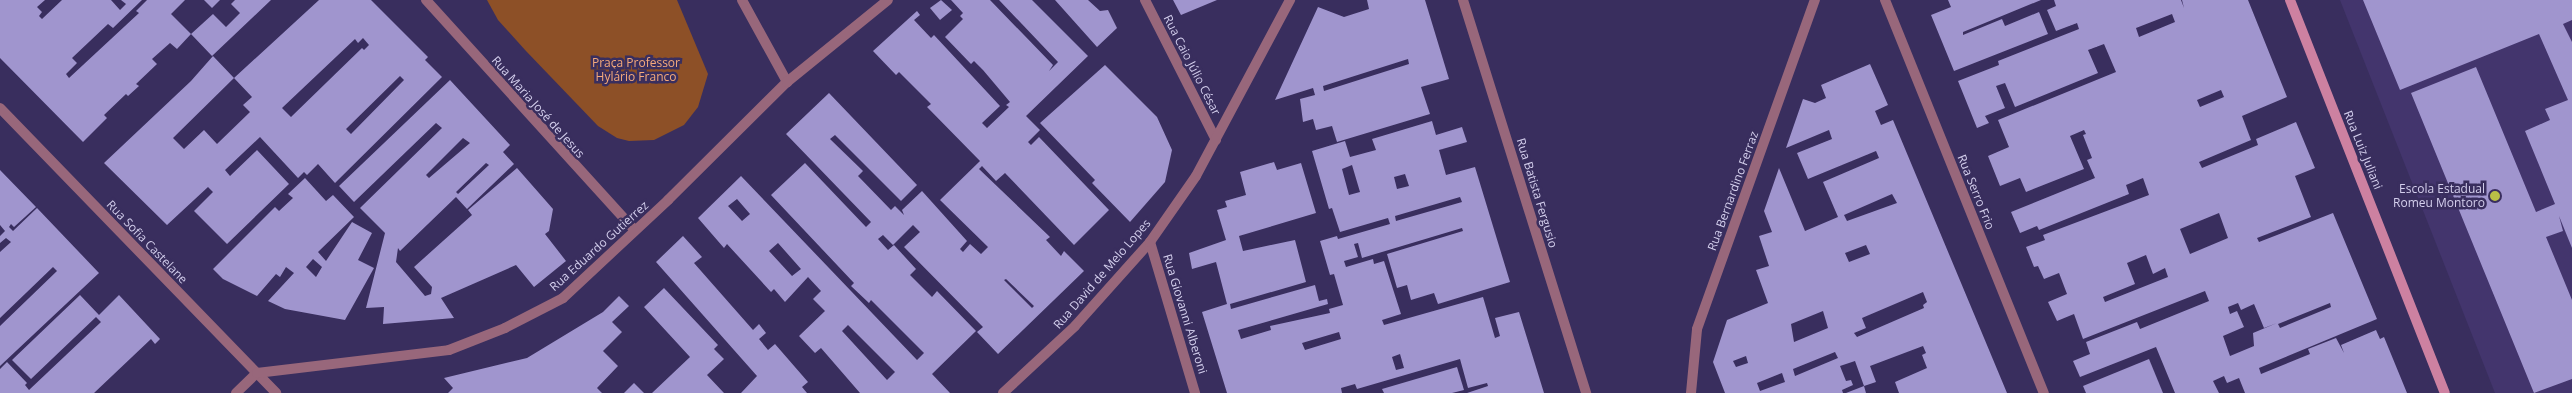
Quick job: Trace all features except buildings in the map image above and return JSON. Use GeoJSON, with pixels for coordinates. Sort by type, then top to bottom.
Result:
{"type":"FeatureCollection","features":[{"type":"Feature","properties":{"kind":"street","name":"Rua Maria José de Jesus"},"geometry":{"type":"LineString","coordinates":[[426,0],[634,230]]}},
{"type":"Feature","properties":{"kind":"street"},"geometry":{"type":"LineString","coordinates":[[742,0],[787,82]]}},
{"type":"Feature","properties":{"kind":"street","name":"Rua Eduardo Gutierrez"},"geometry":{"type":"LineString","coordinates":[[257,373],[449,350],[505,328],[563,298],[668,200],[787,82],[888,0]]}},
{"type":"Feature","properties":{"kind":"street","name":"Rua Caio Júlio César"},"geometry":{"type":"LineString","coordinates":[[1145,0],[1216,140]]}},
{"type":"Feature","properties":{"kind":"street","name":"Rua David de Melo Lopes"},"geometry":{"type":"LineString","coordinates":[[1003,393],[1076,326],[1150,242],[1196,176],[1290,0]]}},
{"type":"Feature","properties":{"kind":"street","name":"Rua Batista Fergusio"},"geometry":{"type":"LineString","coordinates":[[1463,0],[1586,393]]}},
{"type":"Feature","properties":{"kind":"street","name":"Rua Bernardino Ferraz"},"geometry":{"type":"LineString","coordinates":[[1690,393],[1697,329],[1815,0]]}},
{"type":"Feature","properties":{"kind":"street","name":"Rua Serro Frio"},"geometry":{"type":"LineString","coordinates":[[1885,0],[2044,393]]}},
{"type":"Feature","properties":{"kind":"street","name":"Rua Luiz Juliani"},"geometry":{"type":"LineString","coordinates":[[2290,0],[2445,393]]}},
{"type":"Feature","properties":{"kind":"street","name":"Rua Sofia Castelane"},"geometry":{"type":"LineString","coordinates":[[0,108],[276,393]]}},
{"type":"Feature","properties":{"kind":"street","name":"Rua Giovanni Alberoni"},"geometry":{"type":"LineString","coordinates":[[1150,242],[1195,393]]}},
{"type":"Feature","properties":{"kind":"street"},"geometry":{"type":"LineString","coordinates":[[236,393],[257,373]]}},
{"type":"Feature","properties":{"kind":"shaded area","name":"Escola Estadual Romeu Montoro"},"geometry":{"type":"Polygon","coordinates":[[[2340,0],[2572,0],[2572,393],[2495,393],[2340,0]]]}},
{"type":"Feature","properties":{"kind":"green space","name":"Praça Professor Hylário Franco"},"geometry":{"type":"Polygon","coordinates":[[[487,0],[677,0],[708,74],[698,107],[684,125],[654,140],[629,141],[617,138],[598,126],[526,51],[498,20],[487,0]]]}},
{"type":"Feature","properties":{"kind":"place","name":"Escola Estadual Romeu Montoro"},"geometry":{"type":"Point","coordinates":[2495,196]}}]}
